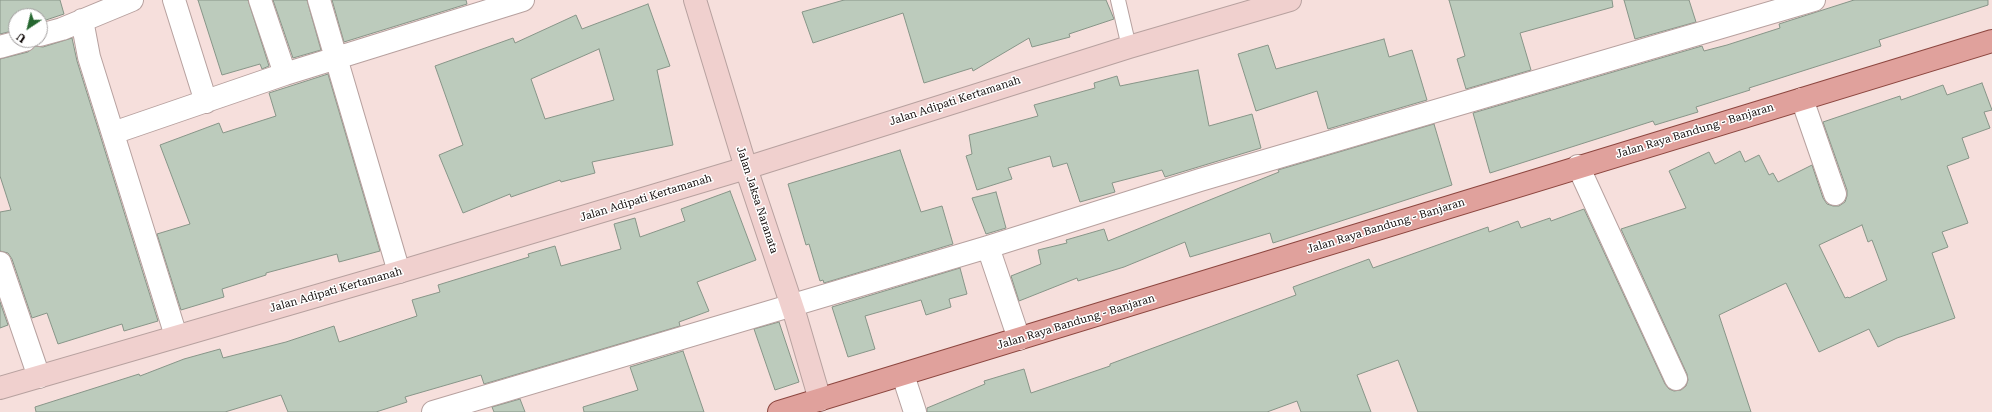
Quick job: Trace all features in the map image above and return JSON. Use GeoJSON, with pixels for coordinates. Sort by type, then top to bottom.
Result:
{"type":"FeatureCollection","features":[{"type":"Feature","properties":{"kind":"main road","name":"Jalan Jaksa Naranata"},"geometry":{"type":"LineString","coordinates":[[695,0],[746,168],[792,305],[820,400]]}},
{"type":"Feature","properties":{"kind":"main road","name":"Jalan Adipati Kertamanah"},"geometry":{"type":"LineString","coordinates":[[0,388],[399,272],[746,168],[1129,47],[1290,0]]}},
{"type":"Feature","properties":{"kind":"main road","name":"Jalan Raya Bandung - Banjaran"},"geometry":{"type":"LineString","coordinates":[[780,412],[1578,166],[1992,41]]}},
{"type":"Feature","properties":{"kind":"street"},"geometry":{"type":"LineString","coordinates":[[48,32],[132,0]]}},
{"type":"Feature","properties":{"kind":"street"},"geometry":{"type":"LineString","coordinates":[[174,0],[206,102]]}},
{"type":"Feature","properties":{"kind":"street"},"geometry":{"type":"LineString","coordinates":[[260,0],[285,74]]}},
{"type":"Feature","properties":{"kind":"street"},"geometry":{"type":"LineString","coordinates":[[319,0],[399,272]]}},
{"type":"Feature","properties":{"kind":"street"},"geometry":{"type":"LineString","coordinates":[[113,133],[336,58],[487,5],[523,0]]}},
{"type":"Feature","properties":{"kind":"street"},"geometry":{"type":"LineString","coordinates":[[433,412],[988,247],[1200,180],[1814,0]]}},
{"type":"Feature","properties":{"kind":"street"},"geometry":{"type":"LineString","coordinates":[[82,20],[89,57],[176,336]]}},
{"type":"Feature","properties":{"kind":"street"},"geometry":{"type":"LineString","coordinates":[[1802,99],[1835,194]]}},
{"type":"Feature","properties":{"kind":"street"},"geometry":{"type":"LineString","coordinates":[[1578,166],[1676,379]]}},
{"type":"Feature","properties":{"kind":"street"},"geometry":{"type":"LineString","coordinates":[[988,247],[1019,339]]}},
{"type":"Feature","properties":{"kind":"street"},"geometry":{"type":"LineString","coordinates":[[0,263],[39,377]]}},
{"type":"Feature","properties":{"kind":"street"},"geometry":{"type":"LineString","coordinates":[[903,375],[915,412]]}},
{"type":"Feature","properties":{"kind":"lane"},"geometry":{"type":"LineString","coordinates":[[1118,0],[1129,47]]}},
{"type":"Feature","properties":{"kind":"building"},"geometry":{"type":"Polygon","coordinates":[[[0,0],[60,0],[64,14],[48,19],[48,8],[8,8],[8,32],[0,34],[0,0]]]}},
{"type":"Feature","properties":{"kind":"building"},"geometry":{"type":"Polygon","coordinates":[[[198,0],[248,0],[269,66],[262,69],[260,64],[222,75],[198,0]]]}},
{"type":"Feature","properties":{"kind":"building"},"geometry":{"type":"Polygon","coordinates":[[[273,0],[307,0],[321,50],[293,58],[273,0]]]}},
{"type":"Feature","properties":{"kind":"building"},"geometry":{"type":"Polygon","coordinates":[[[332,0],[466,0],[467,4],[344,42],[332,0]]]}},
{"type":"Feature","properties":{"kind":"building"},"geometry":{"type":"Polygon","coordinates":[[[844,0],[1106,0],[1114,19],[1069,34],[1070,37],[1032,47],[1029,38],[973,71],[972,68],[924,83],[903,13],[813,43],[802,12],[844,0]]]}},
{"type":"Feature","properties":{"kind":"building"},"geometry":{"type":"Polygon","coordinates":[[[1449,0],[1612,0],[1613,7],[1520,33],[1531,70],[1466,89],[1457,59],[1465,56],[1449,0]]]}},
{"type":"Feature","properties":{"kind":"building"},"geometry":{"type":"Polygon","coordinates":[[[1624,0],[1689,0],[1696,22],[1635,39],[1624,0]]]}},
{"type":"Feature","properties":{"kind":"building"},"geometry":{"type":"Polygon","coordinates":[[[1854,0],[1988,0],[1988,5],[1879,40],[1881,46],[1749,88],[1750,90],[1696,107],[1698,112],[1655,125],[1653,121],[1490,173],[1473,113],[1702,46],[1704,51],[1727,45],[1780,28],[1779,24],[1854,0]]]}},
{"type":"Feature","properties":{"kind":"building"},"geometry":{"type":"Polygon","coordinates":[[[648,4],[670,66],[657,70],[673,145],[592,162],[595,173],[561,182],[560,180],[511,197],[510,194],[463,213],[439,155],[463,145],[435,66],[513,38],[515,43],[576,15],[582,29],[648,4]],[[599,49],[531,79],[545,119],[614,100],[599,49]]]}},
{"type":"Feature","properties":{"kind":"building"},"geometry":{"type":"Polygon","coordinates":[[[72,38],[77,61],[158,321],[124,331],[122,324],[58,344],[47,313],[32,318],[12,259],[8,253],[0,251],[0,212],[11,210],[0,176],[0,59],[28,52],[33,48],[48,48],[48,45],[72,38]]]}},
{"type":"Feature","properties":{"kind":"building"},"geometry":{"type":"Polygon","coordinates":[[[1384,39],[1389,57],[1412,50],[1427,100],[1328,129],[1317,91],[1256,111],[1238,54],[1268,45],[1276,69],[1384,39]]]}},
{"type":"Feature","properties":{"kind":"building"},"geometry":{"type":"Polygon","coordinates":[[[1198,70],[1209,126],[1252,114],[1261,148],[1165,177],[1162,170],[1112,183],[1115,192],[1080,202],[1067,163],[1053,167],[1050,156],[1008,168],[1012,179],[977,190],[966,156],[972,154],[969,135],[1038,116],[1034,105],[1095,88],[1094,83],[1117,76],[1120,86],[1198,70]]]}},
{"type":"Feature","properties":{"kind":"building"},"geometry":{"type":"Polygon","coordinates":[[[328,74],[380,251],[339,262],[337,254],[266,273],[266,275],[222,289],[224,297],[181,310],[157,234],[190,224],[160,145],[219,123],[223,133],[276,116],[269,93],[328,74]]]}},
{"type":"Feature","properties":{"kind":"building"},"geometry":{"type":"Polygon","coordinates":[[[1982,83],[1992,110],[1984,112],[1990,128],[1962,138],[1969,158],[1947,166],[1968,223],[1942,232],[1948,247],[1932,253],[1955,318],[1897,338],[1878,347],[1869,329],[1819,352],[1786,283],[1719,315],[1751,412],[1418,412],[1398,360],[1357,375],[1371,412],[1301,412],[1297,401],[1267,412],[927,412],[927,408],[985,384],[984,381],[1024,369],[1031,393],[1110,366],[1110,364],[1296,295],[1293,287],[1369,259],[1373,268],[1488,227],[1489,232],[1518,221],[1521,228],[1550,218],[1551,221],[1584,209],[1665,384],[1669,389],[1674,391],[1681,390],[1686,386],[1688,380],[1687,374],[1621,229],[1686,208],[1669,171],[1709,152],[1715,164],[1740,151],[1745,162],[1759,155],[1769,175],[1773,173],[1778,182],[1812,165],[1823,198],[1827,204],[1839,206],[1845,202],[1847,190],[1823,122],[1900,96],[1901,100],[1943,85],[1947,95],[1982,83]],[[1862,225],[1819,245],[1845,298],[1849,298],[1887,280],[1872,240],[1868,242],[1862,225]]]}},
{"type":"Feature","properties":{"kind":"building"},"geometry":{"type":"Polygon","coordinates":[[[1434,124],[1452,185],[1273,243],[1270,233],[1190,257],[1185,242],[1124,267],[1078,281],[1077,278],[1019,301],[1011,276],[1041,264],[1038,250],[1067,243],[1066,240],[1104,229],[1108,241],[1279,172],[1278,170],[1434,124]]]}},
{"type":"Feature","properties":{"kind":"building"},"geometry":{"type":"Polygon","coordinates":[[[900,150],[921,212],[942,206],[953,244],[824,283],[823,280],[820,281],[809,244],[806,245],[788,184],[900,150]]]}},
{"type":"Feature","properties":{"kind":"building"},"geometry":{"type":"Polygon","coordinates":[[[730,191],[756,260],[697,282],[709,311],[679,322],[680,326],[484,384],[481,375],[405,397],[407,402],[376,412],[288,412],[281,395],[225,412],[36,412],[35,407],[139,374],[140,376],[184,359],[220,349],[223,358],[286,342],[334,326],[339,342],[417,316],[412,300],[440,292],[438,285],[529,257],[528,254],[555,246],[561,266],[621,249],[614,224],[635,218],[640,237],[685,221],[681,209],[730,191]]]}},
{"type":"Feature","properties":{"kind":"building"},"geometry":{"type":"Polygon","coordinates":[[[996,192],[1006,228],[986,234],[972,198],[996,192]]]}},
{"type":"Feature","properties":{"kind":"building"},"geometry":{"type":"Polygon","coordinates":[[[960,268],[967,294],[949,299],[951,307],[926,315],[921,300],[865,316],[875,349],[848,357],[832,307],[960,268]]]}},
{"type":"Feature","properties":{"kind":"building"},"geometry":{"type":"Polygon","coordinates":[[[0,302],[8,325],[0,328],[0,302]]]}},
{"type":"Feature","properties":{"kind":"building"},"geometry":{"type":"Polygon","coordinates":[[[779,322],[799,382],[775,390],[754,329],[779,322]]]}},
{"type":"Feature","properties":{"kind":"building"},"geometry":{"type":"Polygon","coordinates":[[[683,351],[704,412],[584,412],[583,407],[638,390],[630,367],[683,351]]]}},
{"type":"Feature","properties":{"kind":"building"},"geometry":{"type":"Polygon","coordinates":[[[520,399],[525,412],[494,412],[492,407],[520,399]]]}}]}
